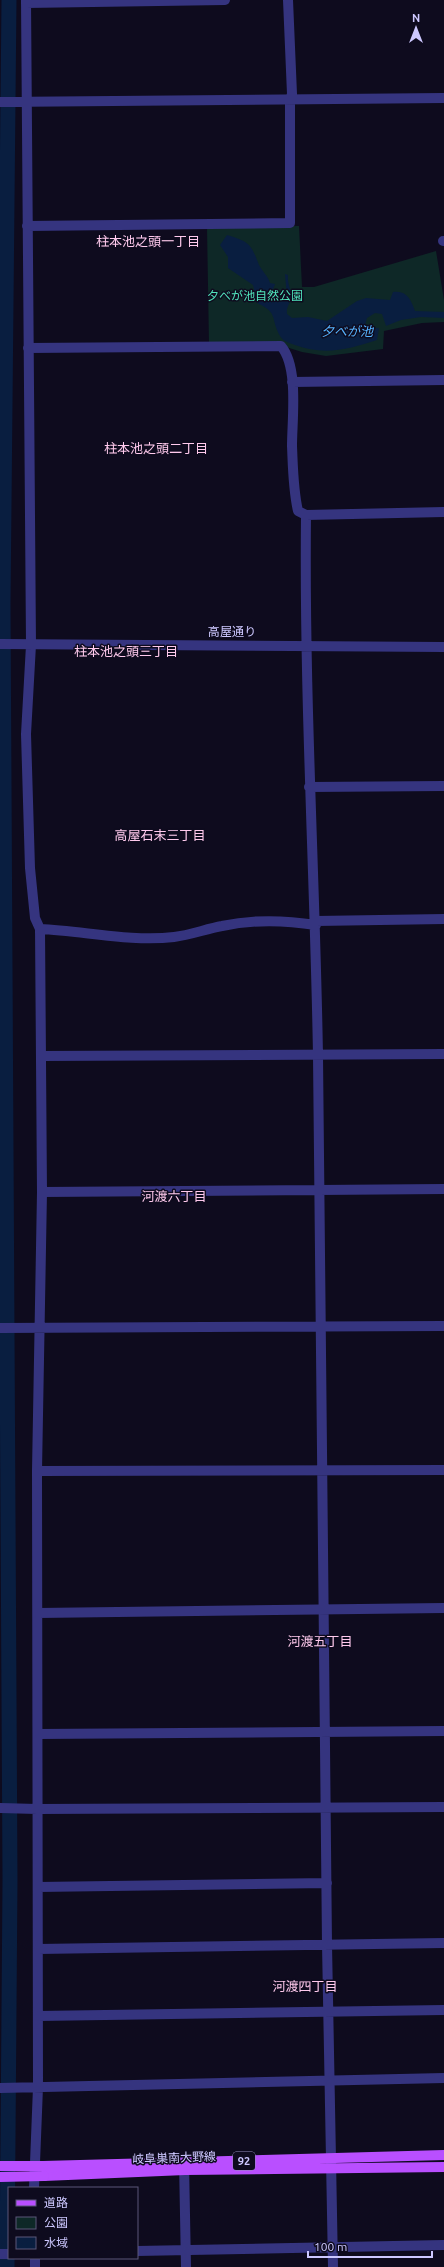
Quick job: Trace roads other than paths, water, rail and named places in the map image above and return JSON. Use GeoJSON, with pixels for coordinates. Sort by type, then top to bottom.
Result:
{"type":"FeatureCollection","features":[{"type":"Feature","properties":{"kind":"main road","name":"岐阜巣南大野線"},"geometry":{"type":"LineString","coordinates":[[0,2177],[43,2171],[331,2163],[444,2155]]}},
{"type":"Feature","properties":{"kind":"main road","name":"岐阜巣南大野線"},"geometry":{"type":"LineString","coordinates":[[331,2163],[444,2167]]}},
{"type":"Feature","properties":{"kind":"main road","name":"岐阜巣南大野線"},"geometry":{"type":"LineString","coordinates":[[0,2166],[43,2171]]}},
{"type":"Feature","properties":{"kind":"street"},"geometry":{"type":"LineString","coordinates":[[34,2187],[34,2087],[38,2016],[38,1887],[34,1809],[38,1734],[36,1328],[42,1192],[40,929],[35,918],[30,868],[26,734],[31,645],[25,102],[26,2],[225,0]]}},
{"type":"Feature","properties":{"kind":"street"},"geometry":{"type":"LineString","coordinates":[[27,226],[290,223],[290,100],[292,94],[288,0]]}},
{"type":"Feature","properties":{"kind":"street"},"geometry":{"type":"LineString","coordinates":[[0,102],[444,98]]}},
{"type":"Feature","properties":{"kind":"street"},"geometry":{"type":"LineString","coordinates":[[28,348],[279,343],[286,352],[292,382],[294,492],[298,511],[306,515],[444,512]]}},
{"type":"Feature","properties":{"kind":"street"},"geometry":{"type":"LineString","coordinates":[[292,382],[444,380]]}},
{"type":"Feature","properties":{"kind":"street"},"geometry":{"type":"LineString","coordinates":[[306,515],[306,645],[309,787],[316,923],[327,1944],[333,2267]]}},
{"type":"Feature","properties":{"kind":"street","name":"高屋通り"},"geometry":{"type":"LineString","coordinates":[[0,644],[444,647]]}},
{"type":"Feature","properties":{"kind":"street"},"geometry":{"type":"LineString","coordinates":[[309,787],[444,786]]}},
{"type":"Feature","properties":{"kind":"street"},"geometry":{"type":"LineString","coordinates":[[40,929],[70,930],[114,937],[174,937],[221,926],[268,920],[316,923],[444,919]]}},
{"type":"Feature","properties":{"kind":"street"},"geometry":{"type":"LineString","coordinates":[[41,1056],[318,1056],[444,1054]]}},
{"type":"Feature","properties":{"kind":"street"},"geometry":{"type":"LineString","coordinates":[[42,1192],[444,1189]]}},
{"type":"Feature","properties":{"kind":"street"},"geometry":{"type":"LineString","coordinates":[[0,1328],[321,1328],[444,1326]]}},
{"type":"Feature","properties":{"kind":"street"},"geometry":{"type":"LineString","coordinates":[[36,1471],[444,1470]]}},
{"type":"Feature","properties":{"kind":"street"},"geometry":{"type":"LineString","coordinates":[[38,1613],[444,1608]]}},
{"type":"Feature","properties":{"kind":"street"},"geometry":{"type":"LineString","coordinates":[[38,1734],[444,1731]]}},
{"type":"Feature","properties":{"kind":"street"},"geometry":{"type":"LineString","coordinates":[[0,1808],[444,1807]]}},
{"type":"Feature","properties":{"kind":"street"},"geometry":{"type":"LineString","coordinates":[[38,1887],[327,1883]]}},
{"type":"Feature","properties":{"kind":"street"},"geometry":{"type":"LineString","coordinates":[[38,1949],[444,1943]]}},
{"type":"Feature","properties":{"kind":"street"},"geometry":{"type":"LineString","coordinates":[[38,2016],[328,2013],[444,2010]]}},
{"type":"Feature","properties":{"kind":"street"},"geometry":{"type":"LineString","coordinates":[[0,2088],[330,2082],[444,2078]]}},
{"type":"Feature","properties":{"kind":"street"},"geometry":{"type":"LineString","coordinates":[[185,2166],[186,2267]]}},
{"type":"Feature","properties":{"kind":"street"},"geometry":{"type":"LineString","coordinates":[[138,2251],[333,2248],[444,2244]]}},
{"type":"Feature","properties":{"kind":"water","name":"夕べが池"},"geometry":{"type":"Polygon","coordinates":[[[227,235],[241,240],[249,245],[270,283],[275,284],[272,292],[273,296],[282,301],[287,298],[285,274],[288,275],[291,295],[287,314],[292,318],[308,317],[327,321],[357,301],[366,298],[390,300],[393,292],[398,292],[405,294],[408,297],[415,311],[444,312],[444,318],[421,317],[401,320],[386,326],[382,314],[375,313],[367,318],[365,325],[368,329],[379,328],[377,340],[357,346],[327,351],[306,348],[289,343],[283,340],[280,336],[271,313],[257,303],[253,285],[228,268],[228,257],[220,245],[227,235]]]}},
{"type":"Feature","properties":{"kind":"waterway"},"geometry":{"type":"LineString","coordinates":[[7,2267],[10,1880],[3,604],[9,0]]}},
{"type":"Feature","properties":{"kind":"district","name":"柱本池之頭一丁目"},"geometry":{"type":"Point","coordinates":[148,241]}},
{"type":"Feature","properties":{"kind":"district","name":"柱本池之頭二丁目"},"geometry":{"type":"Point","coordinates":[156,448]}},
{"type":"Feature","properties":{"kind":"district","name":"柱本池之頭三丁目"},"geometry":{"type":"Point","coordinates":[126,651]}},
{"type":"Feature","properties":{"kind":"district","name":"高屋石末三丁目"},"geometry":{"type":"Point","coordinates":[160,835]}},
{"type":"Feature","properties":{"kind":"district","name":"河渡六丁目"},"geometry":{"type":"Point","coordinates":[174,1196]}},
{"type":"Feature","properties":{"kind":"district","name":"河渡五丁目"},"geometry":{"type":"Point","coordinates":[320,1641]}},
{"type":"Feature","properties":{"kind":"district","name":"河渡四丁目"},"geometry":{"type":"Point","coordinates":[305,1986]}},
{"type":"Feature","properties":{"kind":"park label","name":"夕べが池自然公園"},"geometry":{"type":"Point","coordinates":[255,296]}}]}
